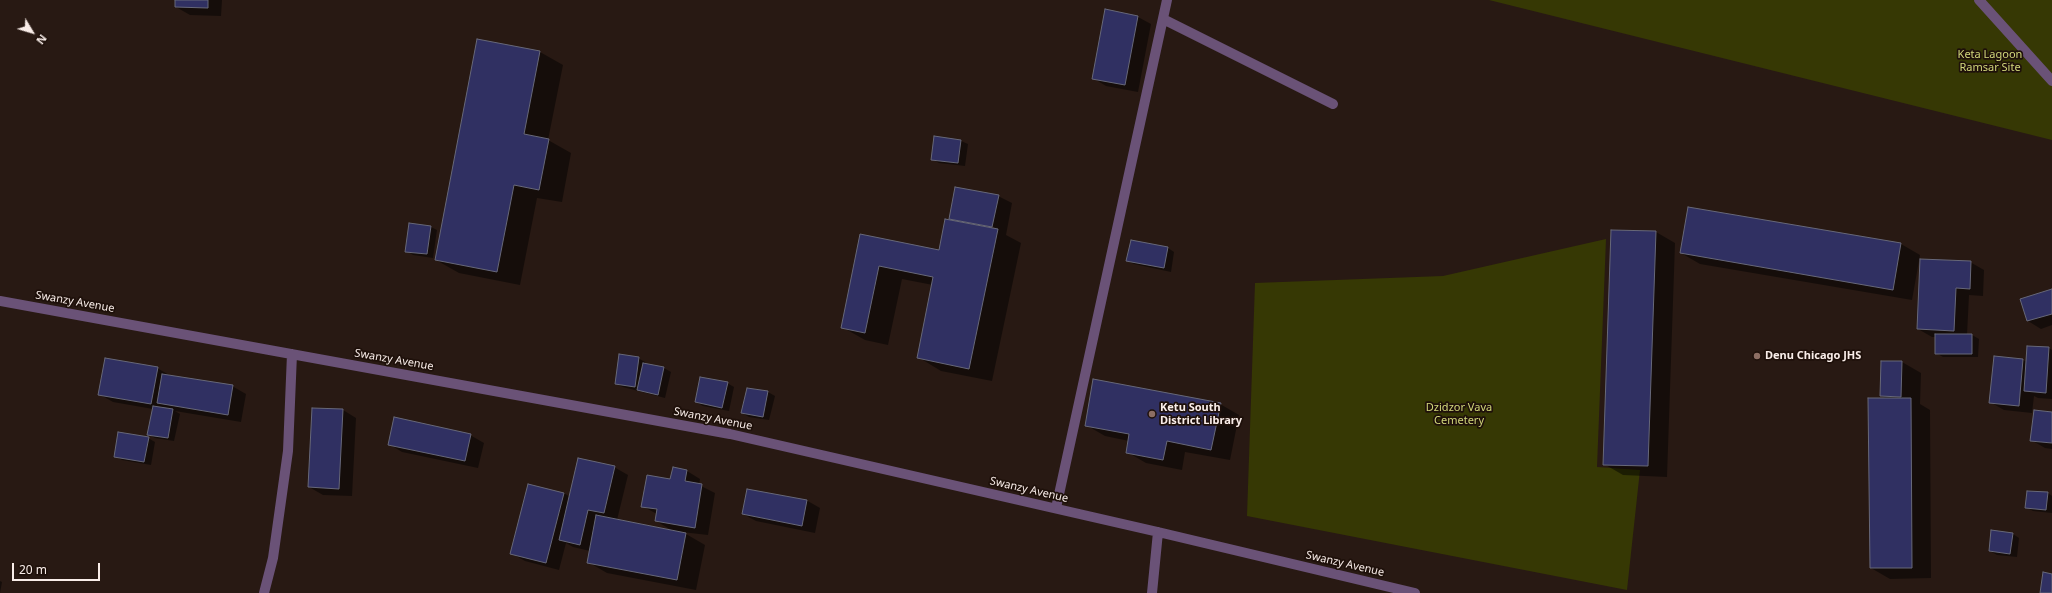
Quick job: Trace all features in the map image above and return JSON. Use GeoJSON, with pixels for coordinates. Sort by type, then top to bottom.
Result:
{"type":"FeatureCollection","features":[{"type":"Feature","properties":{"kind":"street"},"geometry":{"type":"LineString","coordinates":[[1056,508],[1167,0]]}},
{"type":"Feature","properties":{"kind":"street"},"geometry":{"type":"LineString","coordinates":[[1979,0],[2052,81]]}},
{"type":"Feature","properties":{"kind":"street"},"geometry":{"type":"LineString","coordinates":[[1163,19],[1333,104]]}},
{"type":"Feature","properties":{"kind":"street","name":"Swanzy Avenue"},"geometry":{"type":"LineString","coordinates":[[0,301],[730,434],[1056,508],[1415,593]]}},
{"type":"Feature","properties":{"kind":"street"},"geometry":{"type":"LineString","coordinates":[[264,593],[273,558],[288,451],[292,354]]}},
{"type":"Feature","properties":{"kind":"street"},"geometry":{"type":"LineString","coordinates":[[1152,593],[1158,532]]}},
{"type":"Feature","properties":{"kind":"green space","name":"Keta Lagoon Ramsar Site"},"geometry":{"type":"Polygon","coordinates":[[[1489,0],[2052,0],[2052,140],[1489,0]]]}},
{"type":"Feature","properties":{"kind":"green space","name":"Dzidzor Vava Cemetery"},"geometry":{"type":"Polygon","coordinates":[[[1606,239],[1597,467],[1640,470],[1627,590],[1247,516],[1255,283],[1443,276],[1606,239]]]}},
{"type":"Feature","properties":{"kind":"building"},"geometry":{"type":"Polygon","coordinates":[[[175,0],[208,0],[208,8],[175,7],[175,0]]]}},
{"type":"Feature","properties":{"kind":"building"},"geometry":{"type":"Polygon","coordinates":[[[1105,9],[1138,16],[1125,85],[1092,79],[1105,9]]]}},
{"type":"Feature","properties":{"kind":"building"},"geometry":{"type":"Polygon","coordinates":[[[477,39],[540,51],[524,134],[549,139],[539,190],[514,185],[497,272],[435,260],[477,39]]]}},
{"type":"Feature","properties":{"kind":"building"},"geometry":{"type":"Polygon","coordinates":[[[934,136],[961,140],[958,163],[931,160],[934,136]]]}},
{"type":"Feature","properties":{"kind":"building"},"geometry":{"type":"Polygon","coordinates":[[[955,187],[999,195],[992,227],[949,219],[955,187]]]}},
{"type":"Feature","properties":{"kind":"building"},"geometry":{"type":"Polygon","coordinates":[[[1688,207],[1901,243],[1893,290],[1680,253],[1688,207]]]}},
{"type":"Feature","properties":{"kind":"building"},"geometry":{"type":"Polygon","coordinates":[[[945,219],[998,229],[969,369],[917,358],[933,277],[879,266],[865,333],[841,328],[860,234],[939,250],[945,219]]]}},
{"type":"Feature","properties":{"kind":"building"},"geometry":{"type":"Polygon","coordinates":[[[409,223],[431,226],[427,254],[405,252],[409,223]]]}},
{"type":"Feature","properties":{"kind":"building"},"geometry":{"type":"Polygon","coordinates":[[[1611,230],[1656,231],[1648,466],[1603,465],[1611,230]]]}},
{"type":"Feature","properties":{"kind":"building"},"geometry":{"type":"Polygon","coordinates":[[[1131,240],[1168,247],[1164,268],[1126,261],[1131,240]]]}},
{"type":"Feature","properties":{"kind":"building"},"geometry":{"type":"Polygon","coordinates":[[[1920,259],[1971,261],[1970,289],[1956,288],[1954,331],[1917,329],[1920,259]]]}},
{"type":"Feature","properties":{"kind":"building"},"geometry":{"type":"Polygon","coordinates":[[[2052,289],[2052,314],[2027,321],[2020,299],[2052,289]]]}},
{"type":"Feature","properties":{"kind":"building"},"geometry":{"type":"Polygon","coordinates":[[[1935,334],[1972,334],[1972,354],[1935,354],[1935,334]]]}},
{"type":"Feature","properties":{"kind":"building"},"geometry":{"type":"Polygon","coordinates":[[[2027,346],[2049,347],[2046,393],[2024,391],[2027,346]]]}},
{"type":"Feature","properties":{"kind":"building"},"geometry":{"type":"Polygon","coordinates":[[[619,354],[639,357],[635,387],[615,384],[619,354]]]}},
{"type":"Feature","properties":{"kind":"building"},"geometry":{"type":"Polygon","coordinates":[[[1994,356],[2023,359],[2019,406],[1989,403],[1994,356]]]}},
{"type":"Feature","properties":{"kind":"building"},"geometry":{"type":"Polygon","coordinates":[[[105,358],[158,367],[151,404],[98,395],[105,358]]]}},
{"type":"Feature","properties":{"kind":"building"},"geometry":{"type":"Polygon","coordinates":[[[1881,361],[1902,361],[1901,397],[1880,396],[1881,361]]]}},
{"type":"Feature","properties":{"kind":"building"},"geometry":{"type":"Polygon","coordinates":[[[643,363],[664,367],[658,395],[637,390],[643,363]]]}},
{"type":"Feature","properties":{"kind":"building"},"geometry":{"type":"Polygon","coordinates":[[[162,374],[233,385],[228,415],[157,403],[162,374]]]}},
{"type":"Feature","properties":{"kind":"building"},"geometry":{"type":"Polygon","coordinates":[[[700,377],[728,382],[722,408],[695,402],[700,377]]]}},
{"type":"Feature","properties":{"kind":"building","name":"Ketu South District Library"},"geometry":{"type":"Polygon","coordinates":[[[1093,379],[1221,403],[1211,450],[1167,441],[1163,460],[1126,453],[1129,434],[1085,426],[1093,379]]]}},
{"type":"Feature","properties":{"kind":"building"},"geometry":{"type":"Polygon","coordinates":[[[747,388],[768,391],[763,417],[741,413],[747,388]]]}},
{"type":"Feature","properties":{"kind":"building"},"geometry":{"type":"Polygon","coordinates":[[[1868,398],[1911,398],[1912,568],[1870,568],[1868,398]]]}},
{"type":"Feature","properties":{"kind":"building"},"geometry":{"type":"Polygon","coordinates":[[[153,406],[173,409],[168,438],[147,435],[153,406]]]}},
{"type":"Feature","properties":{"kind":"building"},"geometry":{"type":"Polygon","coordinates":[[[312,408],[343,409],[339,489],[308,487],[312,408]]]}},
{"type":"Feature","properties":{"kind":"building"},"geometry":{"type":"Polygon","coordinates":[[[2034,410],[2052,412],[2052,443],[2030,441],[2034,410]]]}},
{"type":"Feature","properties":{"kind":"building"},"geometry":{"type":"Polygon","coordinates":[[[394,417],[471,434],[465,461],[388,445],[394,417]]]}},
{"type":"Feature","properties":{"kind":"building"},"geometry":{"type":"Polygon","coordinates":[[[118,432],[149,437],[144,462],[114,457],[118,432]]]}},
{"type":"Feature","properties":{"kind":"building"},"geometry":{"type":"Polygon","coordinates":[[[578,458],[615,466],[604,513],[588,510],[580,545],[559,540],[578,458]]]}},
{"type":"Feature","properties":{"kind":"building"},"geometry":{"type":"Polygon","coordinates":[[[673,467],[687,470],[685,481],[702,484],[695,528],[655,521],[657,509],[641,507],[647,475],[670,479],[673,467]]]}},
{"type":"Feature","properties":{"kind":"building"},"geometry":{"type":"Polygon","coordinates":[[[528,484],[564,493],[546,563],[510,554],[528,484]]]}},
{"type":"Feature","properties":{"kind":"building"},"geometry":{"type":"Polygon","coordinates":[[[747,489],[807,500],[802,526],[742,514],[747,489]]]}},
{"type":"Feature","properties":{"kind":"building"},"geometry":{"type":"Polygon","coordinates":[[[2027,491],[2048,492],[2046,510],[2025,508],[2027,491]]]}},
{"type":"Feature","properties":{"kind":"building"},"geometry":{"type":"Polygon","coordinates":[[[596,515],[686,533],[677,580],[587,563],[596,515]]]}},
{"type":"Feature","properties":{"kind":"building"},"geometry":{"type":"Polygon","coordinates":[[[1991,530],[2013,533],[2010,554],[1989,551],[1991,530]]]}},
{"type":"Feature","properties":{"kind":"building"},"geometry":{"type":"Polygon","coordinates":[[[2043,572],[2052,574],[2052,593],[2040,593],[2043,572]]]}},
{"type":"Feature","properties":{"kind":"place","name":"Denu Chicago JHS"},"geometry":{"type":"Point","coordinates":[1757,356]}},
{"type":"Feature","properties":{"kind":"place","name":"Ketu South District Library"},"geometry":{"type":"Point","coordinates":[1152,414]}}]}
